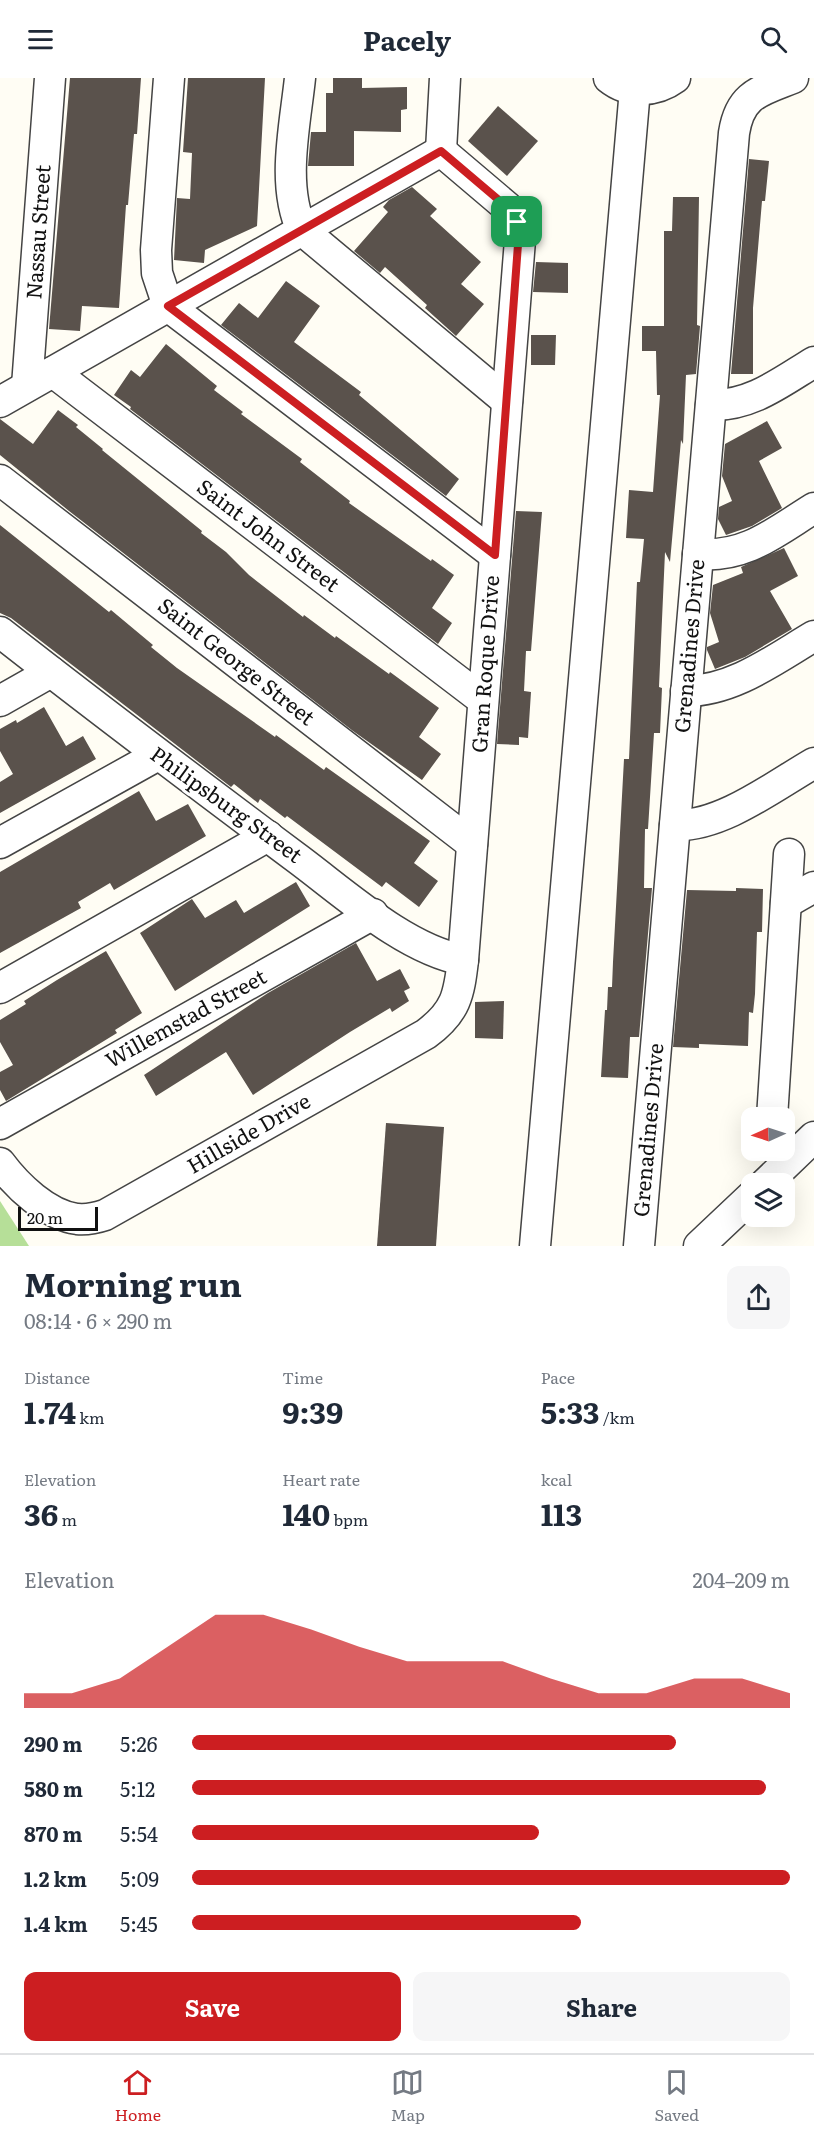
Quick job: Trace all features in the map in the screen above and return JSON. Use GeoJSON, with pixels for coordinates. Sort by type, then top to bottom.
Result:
{"type":"FeatureCollection","features":[{"type":"Feature","properties":{"kind":"street","name":"Nassau Street"},"geometry":{"type":"LineString","coordinates":[[27,386],[50,78]]}},
{"type":"Feature","properties":{"kind":"street"},"geometry":{"type":"LineString","coordinates":[[169,78],[156,250],[157,273],[168,306],[495,555]]}},
{"type":"Feature","properties":{"kind":"street"},"geometry":{"type":"LineString","coordinates":[[300,78],[290,185],[295,216],[302,230],[507,400]]}},
{"type":"Feature","properties":{"kind":"street"},"geometry":{"type":"LineString","coordinates":[[0,402],[441,151],[445,78]]}},
{"type":"Feature","properties":{"kind":"street"},"geometry":{"type":"LineString","coordinates":[[535,1246],[622,83],[658,87],[675,78]]}},
{"type":"Feature","properties":{"kind":"street","name":"Grenadines Drive"},"geometry":{"type":"LineString","coordinates":[[639,1246],[736,118],[741,107],[750,97],[793,78]]}},
{"type":"Feature","properties":{"kind":"street","name":"Gran Roque Drive"},"geometry":{"type":"LineString","coordinates":[[441,151],[507,207],[517,222],[520,240],[464,960]]}},
{"type":"Feature","properties":{"kind":"street"},"geometry":{"type":"LineString","coordinates":[[711,405],[726,405],[757,396],[814,362]]}},
{"type":"Feature","properties":{"kind":"street","name":"Saint John Street"},"geometry":{"type":"LineString","coordinates":[[53,372],[483,700]]}},
{"type":"Feature","properties":{"kind":"street","name":"Saint George Street"},"geometry":{"type":"LineString","coordinates":[[0,480],[472,844]]}},
{"type":"Feature","properties":{"kind":"street"},"geometry":{"type":"LineString","coordinates":[[698,554],[717,555],[744,550],[814,508]]}},
{"type":"Feature","properties":{"kind":"street","name":"Philipsburg Street"},"geometry":{"type":"LineString","coordinates":[[0,632],[158,755],[373,914],[429,951],[464,960]]}},
{"type":"Feature","properties":{"kind":"street"},"geometry":{"type":"LineString","coordinates":[[686,691],[702,691],[733,682],[814,636]]}},
{"type":"Feature","properties":{"kind":"street"},"geometry":{"type":"LineString","coordinates":[[0,701],[51,672]]}},
{"type":"Feature","properties":{"kind":"street"},"geometry":{"type":"LineString","coordinates":[[0,843],[158,755]]}},
{"type":"Feature","properties":{"kind":"street"},"geometry":{"type":"LineString","coordinates":[[675,825],[689,826],[721,817],[814,764]]}},
{"type":"Feature","properties":{"kind":"street"},"geometry":{"type":"LineString","coordinates":[[0,988],[268,836]]}},
{"type":"Feature","properties":{"kind":"street"},"geometry":{"type":"LineString","coordinates":[[773,1107],[789,854]]}},
{"type":"Feature","properties":{"kind":"street"},"geometry":{"type":"LineString","coordinates":[[786,903],[814,888]]}},
{"type":"Feature","properties":{"kind":"street","name":"Willemstad Street"},"geometry":{"type":"LineString","coordinates":[[0,1125],[373,914]]}},
{"type":"Feature","properties":{"kind":"street","name":"Hillside Drive"},"geometry":{"type":"LineString","coordinates":[[0,1163],[21,1187],[59,1214],[76,1219],[91,1219],[105,1215],[438,1025],[451,1012],[457,998],[464,960]]}},
{"type":"Feature","properties":{"kind":"street"},"geometry":{"type":"LineString","coordinates":[[776,1173],[814,1137]]}},
{"type":"Feature","properties":{"kind":"street"},"geometry":{"type":"LineString","coordinates":[[699,1246],[741,1206]]}},
{"type":"Feature","properties":{"kind":"green space"},"geometry":{"type":"Polygon","coordinates":[[[0,1201],[29,1246],[0,1246],[0,1201]]]}},
{"type":"Feature","properties":{"kind":"building"},"geometry":{"type":"Polygon","coordinates":[[[70,78],[141,78],[137,134],[134,134],[128,205],[126,205],[119,308],[82,306],[80,331],[49,329],[70,78]]]}},
{"type":"Feature","properties":{"kind":"building"},"geometry":{"type":"Polygon","coordinates":[[[188,78],[265,78],[257,226],[205,250],[204,263],[174,260],[177,198],[190,199],[192,153],[183,152],[188,78]]]}},
{"type":"Feature","properties":{"kind":"building"},"geometry":{"type":"Polygon","coordinates":[[[333,78],[362,78],[362,88],[407,87],[407,109],[401,110],[401,132],[354,131],[354,166],[308,166],[311,132],[326,132],[326,93],[333,93],[333,78]]]}},
{"type":"Feature","properties":{"kind":"building"},"geometry":{"type":"Polygon","coordinates":[[[498,106],[538,141],[507,176],[468,141],[498,106]]]}},
{"type":"Feature","properties":{"kind":"building"},"geometry":{"type":"Polygon","coordinates":[[[749,159],[769,161],[765,201],[762,201],[753,308],[753,374],[731,374],[749,159]]]}},
{"type":"Feature","properties":{"kind":"building"},"geometry":{"type":"Polygon","coordinates":[[[412,187],[437,209],[430,216],[481,262],[461,284],[484,304],[456,336],[425,308],[427,305],[385,267],[380,273],[354,251],[388,212],[383,207],[389,200],[412,187]]]}},
{"type":"Feature","properties":{"kind":"building"},"geometry":{"type":"Polygon","coordinates":[[[673,197],[699,197],[697,325],[700,326],[696,374],[686,375],[683,444],[681,440],[670,562],[665,552],[659,687],[662,688],[660,733],[654,733],[648,829],[645,829],[644,888],[652,888],[639,1037],[630,1037],[628,1078],[601,1077],[605,1010],[607,1010],[608,987],[612,987],[624,759],[629,759],[637,582],[640,582],[644,539],[626,538],[629,490],[653,492],[660,395],[657,395],[656,351],[642,351],[642,326],[664,326],[664,231],[672,231],[673,197]]]}},
{"type":"Feature","properties":{"kind":"building"},"geometry":{"type":"Polygon","coordinates":[[[536,262],[568,263],[568,293],[533,292],[536,262]]]}},
{"type":"Feature","properties":{"kind":"building"},"geometry":{"type":"Polygon","coordinates":[[[286,281],[320,306],[294,342],[361,392],[359,395],[459,479],[446,496],[221,325],[239,303],[258,318],[286,281]]]}},
{"type":"Feature","properties":{"kind":"building"},"geometry":{"type":"Polygon","coordinates":[[[531,335],[556,335],[555,365],[531,365],[531,335]]]}},
{"type":"Feature","properties":{"kind":"building"},"geometry":{"type":"Polygon","coordinates":[[[166,344],[217,386],[214,390],[243,412],[241,414],[302,459],[300,462],[350,501],[349,503],[454,575],[432,608],[452,623],[438,644],[114,395],[131,370],[140,377],[166,344]]]}},
{"type":"Feature","properties":{"kind":"building"},"geometry":{"type":"Polygon","coordinates":[[[58,410],[78,425],[76,427],[102,450],[202,531],[201,533],[226,552],[249,575],[303,617],[304,615],[335,638],[336,636],[389,674],[390,672],[439,708],[419,737],[441,754],[422,780],[353,731],[0,455],[0,419],[33,444],[58,410]]]}},
{"type":"Feature","properties":{"kind":"building"},"geometry":{"type":"Polygon","coordinates":[[[767,421],[782,448],[759,461],[782,508],[752,526],[726,535],[718,519],[719,507],[732,501],[722,476],[725,444],[767,421]]]}},
{"type":"Feature","properties":{"kind":"building"},"geometry":{"type":"Polygon","coordinates":[[[516,511],[542,512],[531,651],[526,651],[524,691],[531,692],[528,738],[519,737],[519,745],[497,744],[516,511]]]}},
{"type":"Feature","properties":{"kind":"building"},"geometry":{"type":"Polygon","coordinates":[[[0,525],[109,612],[111,610],[177,668],[324,770],[326,767],[430,841],[414,863],[438,881],[419,907],[386,882],[382,887],[287,816],[285,818],[260,799],[258,803],[234,784],[231,787],[11,618],[0,613],[0,525]]]}},
{"type":"Feature","properties":{"kind":"building"},"geometry":{"type":"Polygon","coordinates":[[[784,548],[798,576],[770,591],[792,629],[745,657],[715,669],[707,650],[707,647],[719,642],[710,613],[713,585],[743,573],[741,567],[784,548]]]}},
{"type":"Feature","properties":{"kind":"building"},"geometry":{"type":"Polygon","coordinates":[[[44,707],[66,746],[83,736],[96,759],[0,813],[0,782],[13,774],[0,751],[0,729],[16,720],[17,723],[44,707]]]}},
{"type":"Feature","properties":{"kind":"building"},"geometry":{"type":"Polygon","coordinates":[[[139,791],[156,821],[188,804],[206,836],[114,890],[110,883],[78,902],[81,908],[0,953],[0,872],[139,791]]]}},
{"type":"Feature","properties":{"kind":"building"},"geometry":{"type":"Polygon","coordinates":[[[296,882],[310,906],[175,991],[140,933],[192,899],[205,918],[236,900],[244,913],[296,882]]]}},
{"type":"Feature","properties":{"kind":"building"},"geometry":{"type":"Polygon","coordinates":[[[736,888],[763,889],[762,932],[757,932],[755,994],[753,1013],[749,1012],[748,1046],[699,1044],[699,1048],[673,1047],[687,890],[736,891],[736,888]]]}},
{"type":"Feature","properties":{"kind":"building"},"geometry":{"type":"Polygon","coordinates":[[[356,943],[377,981],[400,969],[410,988],[404,991],[409,1001],[392,1012],[390,1008],[350,1032],[253,1095],[226,1052],[156,1096],[144,1075],[268,993],[356,943]]]}},
{"type":"Feature","properties":{"kind":"building"},"geometry":{"type":"Polygon","coordinates":[[[106,951],[142,1013],[115,1030],[117,1033],[6,1101],[0,1090],[0,1072],[13,1065],[0,1042],[0,1020],[26,1004],[24,1001],[106,951]]]}},
{"type":"Feature","properties":{"kind":"building"},"geometry":{"type":"Polygon","coordinates":[[[504,1001],[503,1039],[475,1038],[475,1002],[504,1001]]]}},
{"type":"Feature","properties":{"kind":"building"},"geometry":{"type":"Polygon","coordinates":[[[386,1123],[444,1127],[436,1246],[377,1246],[386,1123]]]}},
{"type":"Feature","properties":{"kind":"route"},"geometry":{"type":"LineString","coordinates":[[441,151],[507,207],[517,222],[520,240],[495,555],[168,306],[441,151]]}}]}
